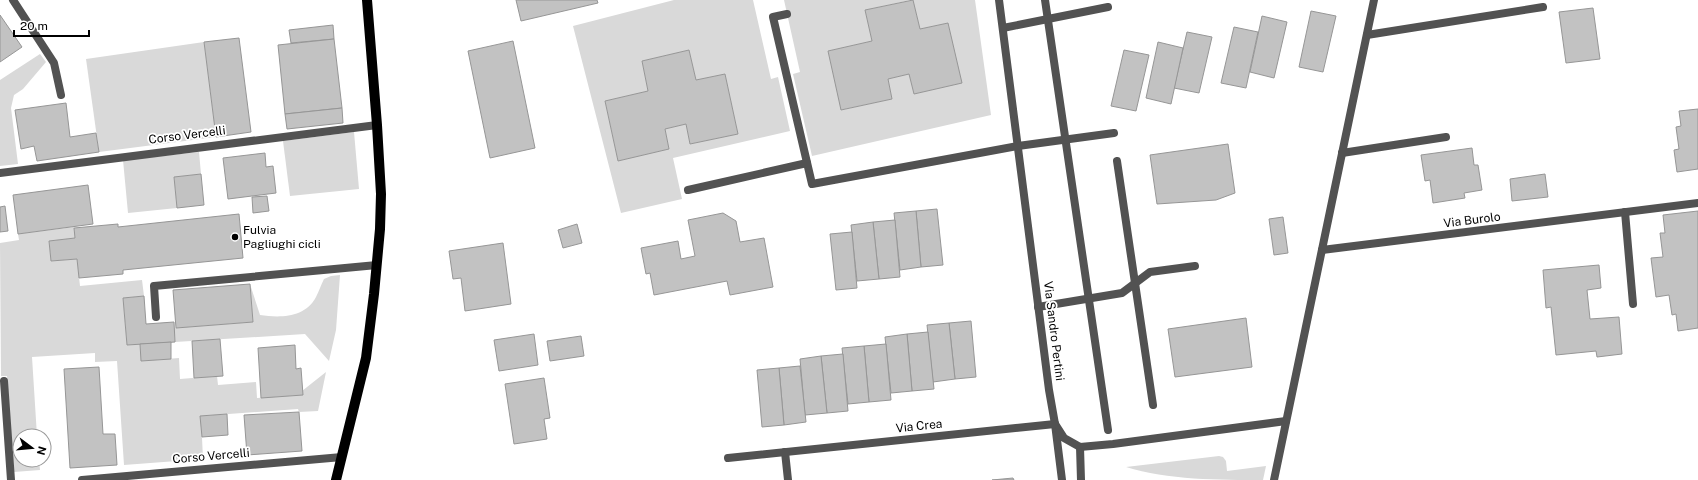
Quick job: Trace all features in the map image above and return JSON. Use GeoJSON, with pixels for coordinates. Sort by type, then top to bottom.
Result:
{"type":"FeatureCollection","features":[{"type":"Feature","properties":{"kind":"main road"},"geometry":{"type":"LineString","coordinates":[[336,480],[366,358],[377,265],[381,202],[377,125],[367,0]]}},
{"type":"Feature","properties":{"kind":"street"},"geometry":{"type":"LineString","coordinates":[[13,0],[54,63],[61,95]]}},
{"type":"Feature","properties":{"kind":"street","name":"Via Sandro Pertini"},"geometry":{"type":"LineString","coordinates":[[999,0],[1038,307],[1055,424],[1064,438],[1080,447]]}},
{"type":"Feature","properties":{"kind":"street"},"geometry":{"type":"LineString","coordinates":[[1045,0],[1108,430]]}},
{"type":"Feature","properties":{"kind":"street"},"geometry":{"type":"LineString","coordinates":[[1274,480],[1374,0]]}},
{"type":"Feature","properties":{"kind":"street"},"geometry":{"type":"LineString","coordinates":[[1002,28],[1108,6]]}},
{"type":"Feature","properties":{"kind":"street"},"geometry":{"type":"LineString","coordinates":[[1367,35],[1543,7]]}},
{"type":"Feature","properties":{"kind":"street"},"geometry":{"type":"LineString","coordinates":[[787,14],[773,17],[812,184],[1018,146],[1114,133]]}},
{"type":"Feature","properties":{"kind":"street","name":"Corso Vercelli"},"geometry":{"type":"LineString","coordinates":[[0,173],[377,125]]}},
{"type":"Feature","properties":{"kind":"street"},"geometry":{"type":"LineString","coordinates":[[1342,153],[1446,137]]}},
{"type":"Feature","properties":{"kind":"street"},"geometry":{"type":"LineString","coordinates":[[1117,161],[1153,405]]}},
{"type":"Feature","properties":{"kind":"street"},"geometry":{"type":"LineString","coordinates":[[688,190],[807,163]]}},
{"type":"Feature","properties":{"kind":"street","name":"Via Burolo"},"geometry":{"type":"LineString","coordinates":[[1322,250],[1698,203]]}},
{"type":"Feature","properties":{"kind":"street"},"geometry":{"type":"LineString","coordinates":[[1625,212],[1633,304]]}},
{"type":"Feature","properties":{"kind":"street"},"geometry":{"type":"LineString","coordinates":[[156,317],[154,286],[377,265]]}},
{"type":"Feature","properties":{"kind":"street"},"geometry":{"type":"LineString","coordinates":[[1038,307],[1122,294],[1150,272],[1195,266]]}},
{"type":"Feature","properties":{"kind":"street"},"geometry":{"type":"LineString","coordinates":[[4,382],[10,480]]}},
{"type":"Feature","properties":{"kind":"street"},"geometry":{"type":"LineString","coordinates":[[1081,480],[1080,447],[1286,421]]}},
{"type":"Feature","properties":{"kind":"street"},"geometry":{"type":"LineString","coordinates":[[1055,424],[1062,480]]}},
{"type":"Feature","properties":{"kind":"street","name":"Via Crea"},"geometry":{"type":"LineString","coordinates":[[728,458],[1055,424]]}},
{"type":"Feature","properties":{"kind":"street"},"geometry":{"type":"LineString","coordinates":[[785,452],[788,480]]}},
{"type":"Feature","properties":{"kind":"street","name":"Corso Vercelli"},"geometry":{"type":"LineString","coordinates":[[82,480],[342,458]]}},
{"type":"Feature","properties":{"kind":"shaded area"},"geometry":{"type":"Polygon","coordinates":[[[674,0],[753,0],[771,79],[778,77],[790,131],[673,158],[682,199],[621,213],[573,26],[674,0]],[[689,50],[642,61],[648,91],[605,101],[618,161],[669,149],[665,129],[686,124],[690,144],[738,134],[725,74],[696,80],[689,50]]]}},
{"type":"Feature","properties":{"kind":"shaded area"},"geometry":{"type":"Polygon","coordinates":[[[784,0],[911,0],[865,10],[872,41],[828,51],[842,110],[892,99],[888,79],[909,74],[914,94],[961,83],[948,23],[920,29],[913,0],[975,0],[991,115],[812,156],[793,74],[800,72],[784,0]]]}},
{"type":"Feature","properties":{"kind":"shaded area"},"geometry":{"type":"Polygon","coordinates":[[[204,42],[216,137],[99,152],[86,59],[204,42]]]}},
{"type":"Feature","properties":{"kind":"shaded area"},"geometry":{"type":"Polygon","coordinates":[[[40,54],[46,62],[23,89],[14,95],[11,108],[18,164],[0,166],[0,80],[40,54]]]}},
{"type":"Feature","properties":{"kind":"shaded area"},"geometry":{"type":"Polygon","coordinates":[[[354,132],[359,189],[290,196],[283,141],[354,132]]]}},
{"type":"Feature","properties":{"kind":"shaded area"},"geometry":{"type":"Polygon","coordinates":[[[199,152],[201,174],[174,177],[177,208],[128,213],[123,160],[199,152]]]}},
{"type":"Feature","properties":{"kind":"shaded area"},"geometry":{"type":"Polygon","coordinates":[[[74,227],[75,238],[49,241],[51,261],[77,259],[80,286],[142,280],[144,296],[123,298],[127,345],[140,344],[141,361],[179,358],[180,379],[217,376],[218,385],[256,382],[257,398],[302,395],[302,391],[326,372],[318,411],[299,412],[298,409],[201,416],[203,459],[124,465],[117,361],[95,362],[95,353],[32,357],[36,428],[12,428],[12,445],[7,376],[1,376],[0,243],[19,240],[18,234],[74,227]]]}},
{"type":"Feature","properties":{"kind":"shaded area"},"geometry":{"type":"Polygon","coordinates":[[[340,275],[336,330],[329,361],[305,334],[175,342],[174,328],[253,322],[250,284],[260,315],[284,316],[299,313],[305,309],[316,297],[324,279],[331,276],[340,275]]]}},
{"type":"Feature","properties":{"kind":"shaded area"},"geometry":{"type":"Polygon","coordinates":[[[1219,456],[1223,457],[1226,461],[1227,471],[1266,466],[1263,480],[1176,477],[1159,475],[1126,467],[1219,456]]]}},
{"type":"Feature","properties":{"kind":"shaded area"},"geometry":{"type":"Polygon","coordinates":[[[14,468],[40,468],[40,470],[14,472],[14,468]]]}},
{"type":"Feature","properties":{"kind":"building"},"geometry":{"type":"Polygon","coordinates":[[[516,0],[597,0],[598,3],[521,21],[516,0]]]}},
{"type":"Feature","properties":{"kind":"building"},"geometry":{"type":"Polygon","coordinates":[[[913,0],[920,29],[948,23],[962,83],[914,94],[909,74],[888,79],[892,99],[841,110],[828,51],[872,41],[865,10],[913,0]]]}},
{"type":"Feature","properties":{"kind":"building"},"geometry":{"type":"Polygon","coordinates":[[[1593,8],[1600,59],[1566,63],[1559,12],[1593,8]]]}},
{"type":"Feature","properties":{"kind":"building"},"geometry":{"type":"Polygon","coordinates":[[[1311,11],[1336,16],[1323,72],[1299,67],[1311,11]]]}},
{"type":"Feature","properties":{"kind":"building"},"geometry":{"type":"Polygon","coordinates":[[[0,15],[22,47],[0,62],[0,15]]]}},
{"type":"Feature","properties":{"kind":"building"},"geometry":{"type":"Polygon","coordinates":[[[1262,16],[1287,22],[1274,78],[1250,72],[1262,16]]]}},
{"type":"Feature","properties":{"kind":"building"},"geometry":{"type":"Polygon","coordinates":[[[333,25],[334,39],[291,43],[289,30],[333,25]]]}},
{"type":"Feature","properties":{"kind":"building"},"geometry":{"type":"Polygon","coordinates":[[[1234,27],[1258,32],[1246,88],[1221,83],[1234,27]]]}},
{"type":"Feature","properties":{"kind":"building"},"geometry":{"type":"Polygon","coordinates":[[[1187,32],[1212,37],[1199,93],[1174,88],[1187,32]]]}},
{"type":"Feature","properties":{"kind":"building"},"geometry":{"type":"Polygon","coordinates":[[[239,38],[251,132],[216,137],[204,42],[239,38]]]}},
{"type":"Feature","properties":{"kind":"building"},"geometry":{"type":"Polygon","coordinates":[[[334,39],[342,108],[285,114],[278,45],[334,39]]]}},
{"type":"Feature","properties":{"kind":"building"},"geometry":{"type":"Polygon","coordinates":[[[513,41],[535,148],[490,158],[468,51],[513,41]]]}},
{"type":"Feature","properties":{"kind":"building"},"geometry":{"type":"Polygon","coordinates":[[[1158,42],[1183,48],[1171,104],[1146,98],[1158,42]]]}},
{"type":"Feature","properties":{"kind":"building"},"geometry":{"type":"Polygon","coordinates":[[[689,50],[696,80],[725,74],[738,134],[690,144],[686,124],[665,129],[669,149],[618,161],[605,101],[648,91],[642,61],[689,50]]]}},
{"type":"Feature","properties":{"kind":"building"},"geometry":{"type":"Polygon","coordinates":[[[1124,50],[1149,55],[1136,111],[1111,106],[1124,50]]]}},
{"type":"Feature","properties":{"kind":"building"},"geometry":{"type":"Polygon","coordinates":[[[66,103],[70,137],[96,133],[99,152],[37,161],[34,146],[21,149],[15,110],[66,103]]]}},
{"type":"Feature","properties":{"kind":"building"},"geometry":{"type":"Polygon","coordinates":[[[342,108],[343,123],[287,129],[285,114],[342,108]]]}},
{"type":"Feature","properties":{"kind":"building"},"geometry":{"type":"Polygon","coordinates":[[[1698,109],[1698,169],[1677,172],[1674,150],[1679,149],[1676,127],[1681,126],[1679,111],[1698,109]]]}},
{"type":"Feature","properties":{"kind":"building"},"geometry":{"type":"Polygon","coordinates":[[[1228,144],[1235,193],[1216,200],[1157,204],[1150,155],[1228,144]]]}},
{"type":"Feature","properties":{"kind":"building"},"geometry":{"type":"Polygon","coordinates":[[[1472,148],[1474,165],[1478,165],[1482,190],[1464,193],[1465,198],[1433,203],[1430,180],[1425,181],[1421,155],[1472,148]]]}},
{"type":"Feature","properties":{"kind":"building"},"geometry":{"type":"Polygon","coordinates":[[[265,153],[266,167],[273,166],[276,193],[228,199],[223,158],[265,153]]]}},
{"type":"Feature","properties":{"kind":"building"},"geometry":{"type":"Polygon","coordinates":[[[201,174],[204,205],[177,208],[174,177],[201,174]]]}},
{"type":"Feature","properties":{"kind":"building"},"geometry":{"type":"Polygon","coordinates":[[[1545,174],[1548,197],[1512,201],[1510,179],[1545,174]]]}},
{"type":"Feature","properties":{"kind":"building"},"geometry":{"type":"Polygon","coordinates":[[[88,185],[93,224],[18,234],[13,195],[88,185]]]}},
{"type":"Feature","properties":{"kind":"building"},"geometry":{"type":"Polygon","coordinates":[[[267,196],[269,211],[253,213],[252,197],[267,196]]]}},
{"type":"Feature","properties":{"kind":"building"},"geometry":{"type":"Polygon","coordinates":[[[5,206],[8,231],[0,232],[0,207],[5,206]]]}},
{"type":"Feature","properties":{"kind":"building"},"geometry":{"type":"Polygon","coordinates":[[[937,209],[943,265],[921,267],[916,211],[937,209]]]}},
{"type":"Feature","properties":{"kind":"building"},"geometry":{"type":"Polygon","coordinates":[[[916,211],[921,267],[900,270],[894,213],[916,211]]]}},
{"type":"Feature","properties":{"kind":"building"},"geometry":{"type":"Polygon","coordinates":[[[1698,211],[1698,328],[1678,331],[1676,314],[1672,315],[1669,295],[1656,297],[1651,258],[1663,257],[1660,233],[1665,233],[1663,215],[1698,211]]]}},
{"type":"Feature","properties":{"kind":"building"},"geometry":{"type":"Polygon","coordinates":[[[723,213],[736,221],[740,242],[764,238],[773,287],[730,295],[727,281],[654,295],[650,273],[646,274],[641,248],[678,241],[681,259],[695,256],[688,220],[723,213]]]}},
{"type":"Feature","properties":{"kind":"building"},"geometry":{"type":"Polygon","coordinates":[[[239,214],[243,258],[123,270],[123,274],[79,278],[77,259],[51,261],[49,241],[75,238],[74,228],[118,224],[118,227],[239,214]]]}},
{"type":"Feature","properties":{"kind":"building"},"geometry":{"type":"Polygon","coordinates":[[[1283,217],[1288,253],[1274,255],[1269,219],[1283,217]]]}},
{"type":"Feature","properties":{"kind":"building"},"geometry":{"type":"Polygon","coordinates":[[[895,220],[900,277],[879,279],[873,222],[895,220]]]}},
{"type":"Feature","properties":{"kind":"building"},"geometry":{"type":"Polygon","coordinates":[[[873,222],[879,279],[857,281],[851,225],[873,222]]]}},
{"type":"Feature","properties":{"kind":"building"},"geometry":{"type":"Polygon","coordinates":[[[577,224],[582,243],[563,248],[558,230],[577,224]]]}},
{"type":"Feature","properties":{"kind":"building"},"geometry":{"type":"Polygon","coordinates":[[[852,232],[857,288],[836,290],[830,234],[852,232]]]}},
{"type":"Feature","properties":{"kind":"building"},"geometry":{"type":"Polygon","coordinates":[[[503,243],[511,304],[465,311],[461,278],[453,279],[449,251],[503,243]]]}},
{"type":"Feature","properties":{"kind":"building"},"geometry":{"type":"Polygon","coordinates":[[[1599,265],[1601,288],[1587,290],[1590,319],[1619,317],[1622,354],[1597,357],[1596,351],[1556,355],[1551,307],[1546,308],[1543,270],[1599,265]]]}},
{"type":"Feature","properties":{"kind":"building"},"geometry":{"type":"Polygon","coordinates":[[[250,284],[253,322],[176,328],[173,290],[250,284]]]}},
{"type":"Feature","properties":{"kind":"building"},"geometry":{"type":"Polygon","coordinates":[[[144,296],[146,324],[174,322],[175,342],[127,345],[123,298],[144,296]]]}},
{"type":"Feature","properties":{"kind":"building"},"geometry":{"type":"Polygon","coordinates":[[[1246,318],[1252,367],[1175,377],[1168,329],[1246,318]]]}},
{"type":"Feature","properties":{"kind":"building"},"geometry":{"type":"Polygon","coordinates":[[[971,321],[976,377],[955,379],[949,323],[971,321]]]}},
{"type":"Feature","properties":{"kind":"building"},"geometry":{"type":"Polygon","coordinates":[[[949,323],[955,379],[933,382],[927,325],[949,323]]]}},
{"type":"Feature","properties":{"kind":"building"},"geometry":{"type":"Polygon","coordinates":[[[928,332],[934,389],[912,391],[907,334],[928,332]]]}},
{"type":"Feature","properties":{"kind":"building"},"geometry":{"type":"Polygon","coordinates":[[[534,334],[538,365],[499,371],[494,340],[534,334]]]}},
{"type":"Feature","properties":{"kind":"building"},"geometry":{"type":"Polygon","coordinates":[[[907,334],[912,391],[891,393],[885,337],[907,334]]]}},
{"type":"Feature","properties":{"kind":"building"},"geometry":{"type":"Polygon","coordinates":[[[581,336],[584,356],[550,361],[547,341],[581,336]]]}},
{"type":"Feature","properties":{"kind":"building"},"geometry":{"type":"Polygon","coordinates":[[[220,339],[223,376],[194,378],[192,341],[220,339]]]}},
{"type":"Feature","properties":{"kind":"building"},"geometry":{"type":"Polygon","coordinates":[[[171,342],[171,359],[141,361],[140,344],[171,342]]]}},
{"type":"Feature","properties":{"kind":"building"},"geometry":{"type":"Polygon","coordinates":[[[886,344],[891,400],[869,402],[864,346],[886,344]]]}},
{"type":"Feature","properties":{"kind":"building"},"geometry":{"type":"Polygon","coordinates":[[[295,345],[296,369],[301,368],[303,395],[261,398],[258,348],[295,345]]]}},
{"type":"Feature","properties":{"kind":"building"},"geometry":{"type":"Polygon","coordinates":[[[864,346],[869,402],[848,404],[842,348],[864,346]]]}},
{"type":"Feature","properties":{"kind":"building"},"geometry":{"type":"Polygon","coordinates":[[[843,354],[848,411],[827,413],[821,356],[843,354]]]}},
{"type":"Feature","properties":{"kind":"building"},"geometry":{"type":"Polygon","coordinates":[[[821,356],[827,413],[805,415],[800,359],[821,356]]]}},
{"type":"Feature","properties":{"kind":"building"},"geometry":{"type":"Polygon","coordinates":[[[800,366],[806,422],[784,425],[779,368],[800,366]]]}},
{"type":"Feature","properties":{"kind":"building"},"geometry":{"type":"Polygon","coordinates":[[[99,367],[103,434],[115,434],[117,465],[70,468],[64,369],[99,367]]]}},
{"type":"Feature","properties":{"kind":"building"},"geometry":{"type":"Polygon","coordinates":[[[779,368],[784,425],[762,427],[757,370],[779,368]]]}},
{"type":"Feature","properties":{"kind":"building"},"geometry":{"type":"Polygon","coordinates":[[[544,378],[550,418],[544,419],[547,439],[514,444],[505,384],[544,378]]]}},
{"type":"Feature","properties":{"kind":"building"},"geometry":{"type":"Polygon","coordinates":[[[299,412],[302,451],[247,455],[244,415],[299,412]]]}},
{"type":"Feature","properties":{"kind":"building"},"geometry":{"type":"Polygon","coordinates":[[[227,414],[228,435],[202,437],[200,416],[227,414]]]}},
{"type":"Feature","properties":{"kind":"building"},"geometry":{"type":"Polygon","coordinates":[[[1013,478],[1014,480],[992,480],[1013,478]]]}},
{"type":"Feature","properties":{"kind":"place","name":"Fulvia Pagliughi cicli"},"geometry":{"type":"Point","coordinates":[235,237]}}]}
